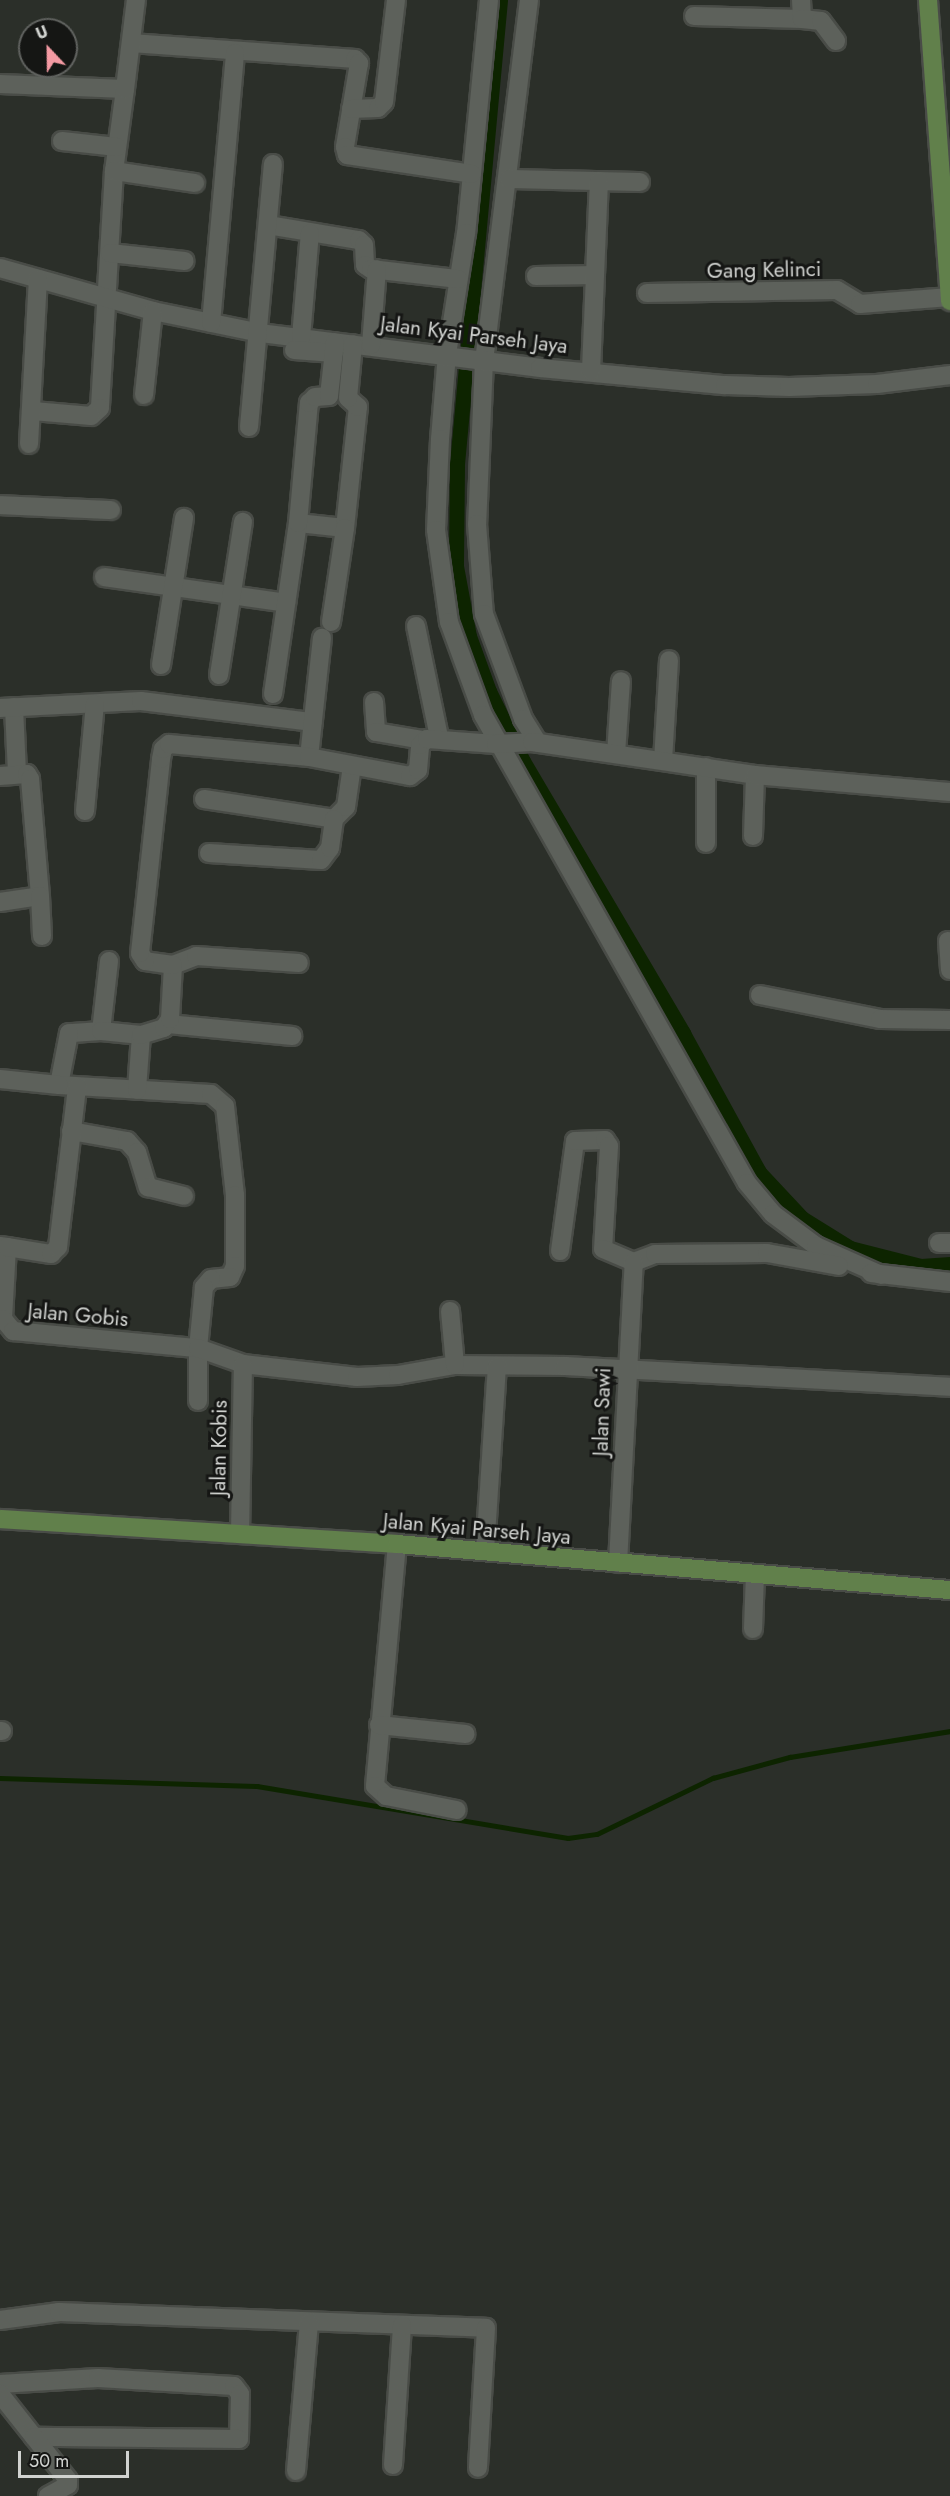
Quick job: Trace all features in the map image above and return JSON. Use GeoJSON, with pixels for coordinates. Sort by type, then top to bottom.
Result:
{"type":"FeatureCollection","features":[{"type":"Feature","properties":{"kind":"main road"},"geometry":{"type":"LineString","coordinates":[[928,0],[946,190],[950,299]]}},
{"type":"Feature","properties":{"kind":"main road","name":"Jalan Kyai Parseh Jaya"},"geometry":{"type":"LineString","coordinates":[[0,1519],[397,1544],[950,1590]]}},
{"type":"Feature","properties":{"kind":"street"},"geometry":{"type":"LineString","coordinates":[[33,411],[91,416],[100,408],[114,171],[136,0]]}},
{"type":"Feature","properties":{"kind":"street"},"geometry":{"type":"LineString","coordinates":[[351,109],[378,108],[384,102],[396,0]]}},
{"type":"Feature","properties":{"kind":"street"},"geometry":{"type":"LineString","coordinates":[[489,0],[472,174],[449,355],[436,530],[449,621],[464,670],[501,742],[747,1183],[772,1214],[816,1246],[881,1275]]}},
{"type":"Feature","properties":{"kind":"street"},"geometry":{"type":"LineString","coordinates":[[529,0],[509,178],[482,359],[477,524],[484,614],[523,719],[535,742]]}},
{"type":"Feature","properties":{"kind":"street"},"geometry":{"type":"LineString","coordinates":[[801,0],[802,19]]}},
{"type":"Feature","properties":{"kind":"street"},"geometry":{"type":"LineString","coordinates":[[694,16],[821,21],[836,41]]}},
{"type":"Feature","properties":{"kind":"street"},"geometry":{"type":"LineString","coordinates":[[131,42],[235,52],[355,58],[359,63],[345,147],[350,157],[472,174]]}},
{"type":"Feature","properties":{"kind":"street"},"geometry":{"type":"LineString","coordinates":[[211,323],[235,52]]}},
{"type":"Feature","properties":{"kind":"street"},"geometry":{"type":"LineString","coordinates":[[0,84],[125,89]]}},
{"type":"Feature","properties":{"kind":"street"},"geometry":{"type":"LineString","coordinates":[[62,141],[117,147]]}},
{"type":"Feature","properties":{"kind":"street"},"geometry":{"type":"LineString","coordinates":[[249,427],[260,333],[273,164]]}},
{"type":"Feature","properties":{"kind":"street"},"geometry":{"type":"LineString","coordinates":[[114,171],[195,183]]}},
{"type":"Feature","properties":{"kind":"street"},"geometry":{"type":"LineString","coordinates":[[509,178],[640,182]]}},
{"type":"Feature","properties":{"kind":"street"},"geometry":{"type":"LineString","coordinates":[[591,371],[599,181]]}},
{"type":"Feature","properties":{"kind":"street"},"geometry":{"type":"LineString","coordinates":[[268,225],[362,241],[365,265],[377,269],[458,279]]}},
{"type":"Feature","properties":{"kind":"street"},"geometry":{"type":"LineString","coordinates":[[298,344],[310,233]]}},
{"type":"Feature","properties":{"kind":"street"},"geometry":{"type":"LineString","coordinates":[[110,253],[185,261]]}},
{"type":"Feature","properties":{"kind":"street","name":"Jalan Kyai Parseh Jaya"},"geometry":{"type":"LineString","coordinates":[[0,268],[153,311],[260,333],[298,344],[449,355],[725,385],[789,387],[877,384],[950,375]]}},
{"type":"Feature","properties":{"kind":"street"},"geometry":{"type":"LineString","coordinates":[[329,396],[377,269]]}},
{"type":"Feature","properties":{"kind":"street"},"geometry":{"type":"LineString","coordinates":[[536,276],[595,275]]}},
{"type":"Feature","properties":{"kind":"street"},"geometry":{"type":"LineString","coordinates":[[29,444],[33,411],[38,279]]}},
{"type":"Feature","properties":{"kind":"street","name":"Gang Kelinci"},"geometry":{"type":"LineString","coordinates":[[647,293],[837,290],[860,304],[950,299]]}},
{"type":"Feature","properties":{"kind":"street"},"geometry":{"type":"LineString","coordinates":[[144,395],[153,311]]}},
{"type":"Feature","properties":{"kind":"street"},"geometry":{"type":"LineString","coordinates":[[349,348],[388,359]]}},
{"type":"Feature","properties":{"kind":"street"},"geometry":{"type":"LineString","coordinates":[[348,398],[349,348]]}},
{"type":"Feature","properties":{"kind":"street"},"geometry":{"type":"LineString","coordinates":[[273,694],[298,523],[309,403],[315,397],[348,398],[358,407],[345,528],[327,630],[309,757]]}},
{"type":"Feature","properties":{"kind":"street"},"geometry":{"type":"LineString","coordinates":[[0,505],[111,510]]}},
{"type":"Feature","properties":{"kind":"street"},"geometry":{"type":"LineString","coordinates":[[161,664],[184,518]]}},
{"type":"Feature","properties":{"kind":"street"},"geometry":{"type":"LineString","coordinates":[[219,675],[243,522]]}},
{"type":"Feature","properties":{"kind":"street"},"geometry":{"type":"LineString","coordinates":[[298,523],[345,528]]}},
{"type":"Feature","properties":{"kind":"street"},"geometry":{"type":"LineString","coordinates":[[104,577],[286,603]]}},
{"type":"Feature","properties":{"kind":"street"},"geometry":{"type":"LineString","coordinates":[[299,963],[196,956],[173,965],[145,962],[140,953],[163,749],[178,744],[309,757],[352,766],[416,774],[431,739],[416,626]]}},
{"type":"Feature","properties":{"kind":"street"},"geometry":{"type":"LineString","coordinates":[[663,761],[669,660]]}},
{"type":"Feature","properties":{"kind":"street"},"geometry":{"type":"LineString","coordinates":[[616,754],[621,681]]}},
{"type":"Feature","properties":{"kind":"street"},"geometry":{"type":"LineString","coordinates":[[42,936],[30,779],[27,774],[8,775],[7,707],[141,701],[313,722]]}},
{"type":"Feature","properties":{"kind":"street"},"geometry":{"type":"LineString","coordinates":[[374,702],[376,732],[431,739],[535,742],[755,775],[950,792]]}},
{"type":"Feature","properties":{"kind":"street"},"geometry":{"type":"LineString","coordinates":[[85,812],[95,704]]}},
{"type":"Feature","properties":{"kind":"street"},"geometry":{"type":"LineString","coordinates":[[209,853],[321,860],[330,848],[334,819],[346,807],[352,766]]}},
{"type":"Feature","properties":{"kind":"street"},"geometry":{"type":"LineString","coordinates":[[706,767],[706,843]]}},
{"type":"Feature","properties":{"kind":"street"},"geometry":{"type":"LineString","coordinates":[[753,836],[755,775]]}},
{"type":"Feature","properties":{"kind":"street"},"geometry":{"type":"LineString","coordinates":[[204,799],[334,819]]}},
{"type":"Feature","properties":{"kind":"street"},"geometry":{"type":"LineString","coordinates":[[0,902],[40,896]]}},
{"type":"Feature","properties":{"kind":"street"},"geometry":{"type":"LineString","coordinates":[[948,941],[950,970]]}},
{"type":"Feature","properties":{"kind":"street"},"geometry":{"type":"LineString","coordinates":[[101,1031],[109,961]]}},
{"type":"Feature","properties":{"kind":"street"},"geometry":{"type":"LineString","coordinates":[[168,1024],[173,965]]}},
{"type":"Feature","properties":{"kind":"street"},"geometry":{"type":"LineString","coordinates":[[760,995],[880,1018],[950,1020]]}},
{"type":"Feature","properties":{"kind":"street"},"geometry":{"type":"LineString","coordinates":[[4,1247],[51,1254],[58,1247],[70,1131],[69,1033],[101,1031],[141,1035],[168,1024],[292,1036]]}},
{"type":"Feature","properties":{"kind":"street"},"geometry":{"type":"LineString","coordinates":[[137,1090],[141,1035]]}},
{"type":"Feature","properties":{"kind":"street"},"geometry":{"type":"LineString","coordinates":[[0,1079],[68,1086],[211,1094],[225,1107],[234,1195],[235,1266],[230,1277],[207,1280],[198,1348],[198,1401]]}},
{"type":"Feature","properties":{"kind":"street"},"geometry":{"type":"LineString","coordinates":[[70,1131],[127,1141],[136,1152],[148,1187],[184,1196]]}},
{"type":"Feature","properties":{"kind":"street"},"geometry":{"type":"LineString","coordinates":[[560,1251],[576,1141],[605,1140],[609,1146],[602,1246],[606,1253],[634,1262],[655,1254],[766,1253],[881,1275],[950,1282]]}},
{"type":"Feature","properties":{"kind":"street","name":"Jalan Gobis"},"geometry":{"type":"LineString","coordinates":[[4,1247],[3,1318],[13,1331],[198,1348],[243,1364],[357,1377],[398,1376],[455,1365],[950,1387]]}},
{"type":"Feature","properties":{"kind":"street","name":"Jalan Sawi"},"geometry":{"type":"LineString","coordinates":[[618,1563],[626,1371],[634,1262]]}},
{"type":"Feature","properties":{"kind":"street"},"geometry":{"type":"LineString","coordinates":[[450,1311],[455,1365]]}},
{"type":"Feature","properties":{"kind":"street","name":"Jalan Kobis"},"geometry":{"type":"LineString","coordinates":[[240,1534],[243,1364]]}},
{"type":"Feature","properties":{"kind":"street"},"geometry":{"type":"LineString","coordinates":[[485,1551],[497,1366]]}},
{"type":"Feature","properties":{"kind":"street"},"geometry":{"type":"LineString","coordinates":[[397,1544],[374,1778],[379,1793],[456,1810]]}},
{"type":"Feature","properties":{"kind":"street"},"geometry":{"type":"LineString","coordinates":[[753,1629],[755,1575]]}},
{"type":"Feature","properties":{"kind":"street"},"geometry":{"type":"LineString","coordinates":[[379,1725],[466,1734]]}},
{"type":"Feature","properties":{"kind":"street"},"geometry":{"type":"LineString","coordinates":[[0,2320],[58,2312],[486,2328],[478,2468]]}},
{"type":"Feature","properties":{"kind":"street"},"geometry":{"type":"LineString","coordinates":[[296,2471],[309,2323]]}},
{"type":"Feature","properties":{"kind":"street"},"geometry":{"type":"LineString","coordinates":[[393,2465],[402,2325]]}},
{"type":"Feature","properties":{"kind":"street"},"geometry":{"type":"LineString","coordinates":[[0,2384],[98,2378],[234,2386],[240,2394],[239,2439],[235,2441],[34,2437]]}},
{"type":"Feature","properties":{"kind":"street"},"geometry":{"type":"LineString","coordinates":[[0,2394],[6,2413],[34,2437],[68,2480],[68,2485],[48,2496]]}},
{"type":"Feature","properties":{"kind":"waterway"},"geometry":{"type":"LineString","coordinates":[[500,0],[457,466],[456,566],[469,636],[489,691],[523,761],[683,1033],[759,1172],[802,1218],[850,1248],[921,1266],[950,1264]]}},
{"type":"Feature","properties":{"kind":"waterway"},"geometry":{"type":"LineString","coordinates":[[0,1778],[257,1786],[568,1838],[597,1834],[713,1778],[790,1757],[950,1731]]}},
{"type":"Feature","properties":{"kind":"waterway"},"geometry":{"type":"LineString","coordinates":[[47,2468],[55,2479]]}}]}
